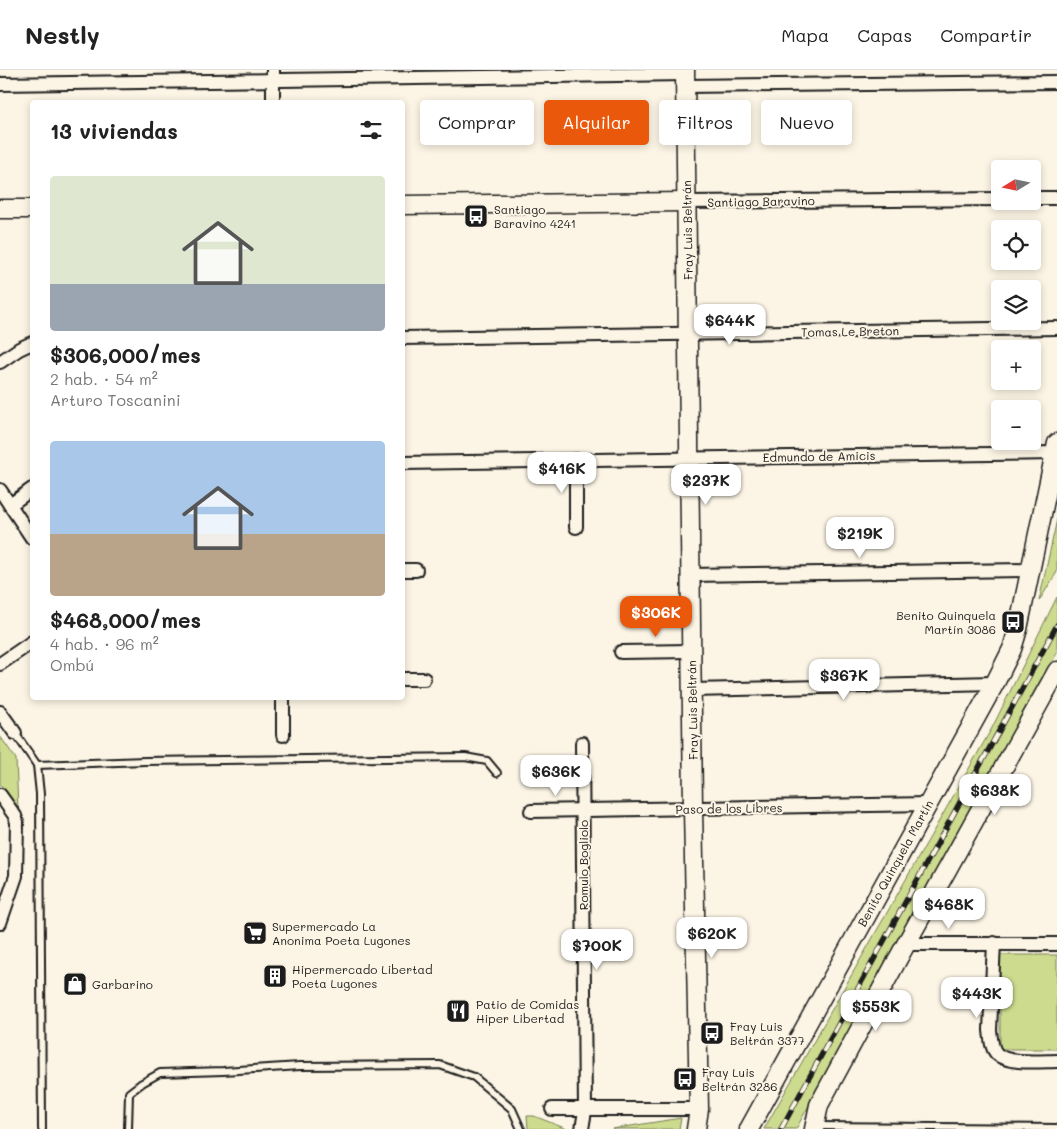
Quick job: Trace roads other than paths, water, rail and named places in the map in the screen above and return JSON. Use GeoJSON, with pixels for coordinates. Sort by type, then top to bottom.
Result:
{"type":"FeatureCollection","features":[{"type":"Feature","properties":{"kind":"main road","name":"Fray Luis Beltrán"},"geometry":{"type":"LineString","coordinates":[[685,77],[693,809],[699,1109]]}},
{"type":"Feature","properties":{"kind":"main road","name":"Santiago Baravino"},"geometry":{"type":"LineString","coordinates":[[405,206],[686,202]]}},
{"type":"Feature","properties":{"kind":"main road"},"geometry":{"type":"LineString","coordinates":[[0,209],[30,209]]}},
{"type":"Feature","properties":{"kind":"main road","name":"Benito Quinquela Martín"},"geometry":{"type":"LineString","coordinates":[[749,1129],[1012,649],[1018,629],[1056,448]]}},
{"type":"Feature","properties":{"kind":"main road"},"geometry":{"type":"LineString","coordinates":[[811,1128],[819,1105],[1057,671]]}},
{"type":"Feature","properties":{"kind":"main road"},"geometry":{"type":"LineString","coordinates":[[696,1129],[699,1109]]}},
{"type":"Feature","properties":{"kind":"main road"},"geometry":{"type":"LineString","coordinates":[[699,1109],[705,1129]]}},
{"type":"Feature","properties":{"kind":"street"},"geometry":{"type":"LineString","coordinates":[[0,84],[273,75],[606,72],[685,77],[1057,82]]}},
{"type":"Feature","properties":{"kind":"street"},"geometry":{"type":"LineString","coordinates":[[273,75],[273,100]]}},
{"type":"Feature","properties":{"kind":"street"},"geometry":{"type":"LineString","coordinates":[[1041,198],[1057,198]]}},
{"type":"Feature","properties":{"kind":"street","name":"Santiago Baravino"},"geometry":{"type":"LineString","coordinates":[[686,202],[991,199]]}},
{"type":"Feature","properties":{"kind":"street","name":"Tomas Le Breton"},"geometry":{"type":"LineString","coordinates":[[405,338],[688,332],[1057,328]]}},
{"type":"Feature","properties":{"kind":"street"},"geometry":{"type":"LineString","coordinates":[[0,362],[30,345]]}},
{"type":"Feature","properties":{"kind":"street","name":"Edmundo de Amicis"},"geometry":{"type":"LineString","coordinates":[[405,462],[689,458],[1056,448]]}},
{"type":"Feature","properties":{"kind":"street"},"geometry":{"type":"LineString","coordinates":[[576,460],[576,527]]}},
{"type":"Feature","properties":{"kind":"street"},"geometry":{"type":"LineString","coordinates":[[0,490],[30,535]]}},
{"type":"Feature","properties":{"kind":"street"},"geometry":{"type":"LineString","coordinates":[[10,505],[30,490]]}},
{"type":"Feature","properties":{"kind":"street"},"geometry":{"type":"LineString","coordinates":[[405,570],[416,570]]}},
{"type":"Feature","properties":{"kind":"street"},"geometry":{"type":"LineString","coordinates":[[690,575],[1030,570]]}},
{"type":"Feature","properties":{"kind":"street"},"geometry":{"type":"LineString","coordinates":[[0,664],[30,643]]}},
{"type":"Feature","properties":{"kind":"street"},"geometry":{"type":"LineString","coordinates":[[621,652],[691,651]]}},
{"type":"Feature","properties":{"kind":"street"},"geometry":{"type":"LineString","coordinates":[[405,679],[424,679]]}},
{"type":"Feature","properties":{"kind":"street"},"geometry":{"type":"LineString","coordinates":[[692,690],[995,683]]}},
{"type":"Feature","properties":{"kind":"street"},"geometry":{"type":"LineString","coordinates":[[283,700],[283,734]]}},
{"type":"Feature","properties":{"kind":"street"},"geometry":{"type":"LineString","coordinates":[[0,712],[16,733]]}},
{"type":"Feature","properties":{"kind":"street","name":"Romulo Bogliolo"},"geometry":{"type":"LineString","coordinates":[[582,744],[585,1111],[582,1129]]}},
{"type":"Feature","properties":{"kind":"street"},"geometry":{"type":"LineString","coordinates":[[0,795],[15,816],[17,822],[16,876],[0,923]]}},
{"type":"Feature","properties":{"kind":"street","name":"Paso de los Libres"},"geometry":{"type":"LineString","coordinates":[[531,811],[928,804]]}},
{"type":"Feature","properties":{"kind":"street"},"geometry":{"type":"LineString","coordinates":[[906,944],[1057,944]]}},
{"type":"Feature","properties":{"kind":"street"},"geometry":{"type":"LineString","coordinates":[[994,944],[990,1030],[992,1044],[996,1053],[1006,1059],[1057,1061]]}},
{"type":"Feature","properties":{"kind":"street"},"geometry":{"type":"LineString","coordinates":[[552,1110],[699,1109]]}},
{"type":"Feature","properties":{"kind":"lane"},"geometry":{"type":"LineString","coordinates":[[16,733],[37,765],[40,794],[42,1129]]}},
{"type":"Feature","properties":{"kind":"lane"},"geometry":{"type":"LineString","coordinates":[[37,765],[145,761],[465,757],[487,761],[497,773]]}},
{"type":"Feature","properties":{"kind":"lane"},"geometry":{"type":"LineString","coordinates":[[128,1129],[129,1093],[160,1073],[300,1066],[440,1065],[474,1076],[512,1109],[521,1129]]}},
{"type":"Feature","properties":{"kind":"lane"},"geometry":{"type":"LineString","coordinates":[[811,1128],[1057,1128]]}},
{"type":"Feature","properties":{"kind":"railway"},"geometry":{"type":"LineString","coordinates":[[781,1129],[1057,625]]}},
{"type":"Feature","properties":{"kind":"place","name":"Santiago Baravino 4241"},"geometry":{"type":"Point","coordinates":[476,216]}},
{"type":"Feature","properties":{"kind":"place","name":"Benito Quinquela Martín 3086"},"geometry":{"type":"Point","coordinates":[1013,622]}},
{"type":"Feature","properties":{"kind":"place","name":"Supermercado La Anonima Poeta Lugones"},"geometry":{"type":"Point","coordinates":[255,933]}},
{"type":"Feature","properties":{"kind":"place","name":"Hipermercado Libertad Poeta Lugones"},"geometry":{"type":"Point","coordinates":[275,976]}},
{"type":"Feature","properties":{"kind":"place","name":"Garbarino"},"geometry":{"type":"Point","coordinates":[75,984]}},
{"type":"Feature","properties":{"kind":"place","name":"Patio de Comidas Hiper Libertad"},"geometry":{"type":"Point","coordinates":[458,1011]}},
{"type":"Feature","properties":{"kind":"place","name":"Fray Luis Beltrán 3377"},"geometry":{"type":"Point","coordinates":[712,1033]}},
{"type":"Feature","properties":{"kind":"place","name":"Fray Luis Beltrán 3286"},"geometry":{"type":"Point","coordinates":[685,1079]}}]}
